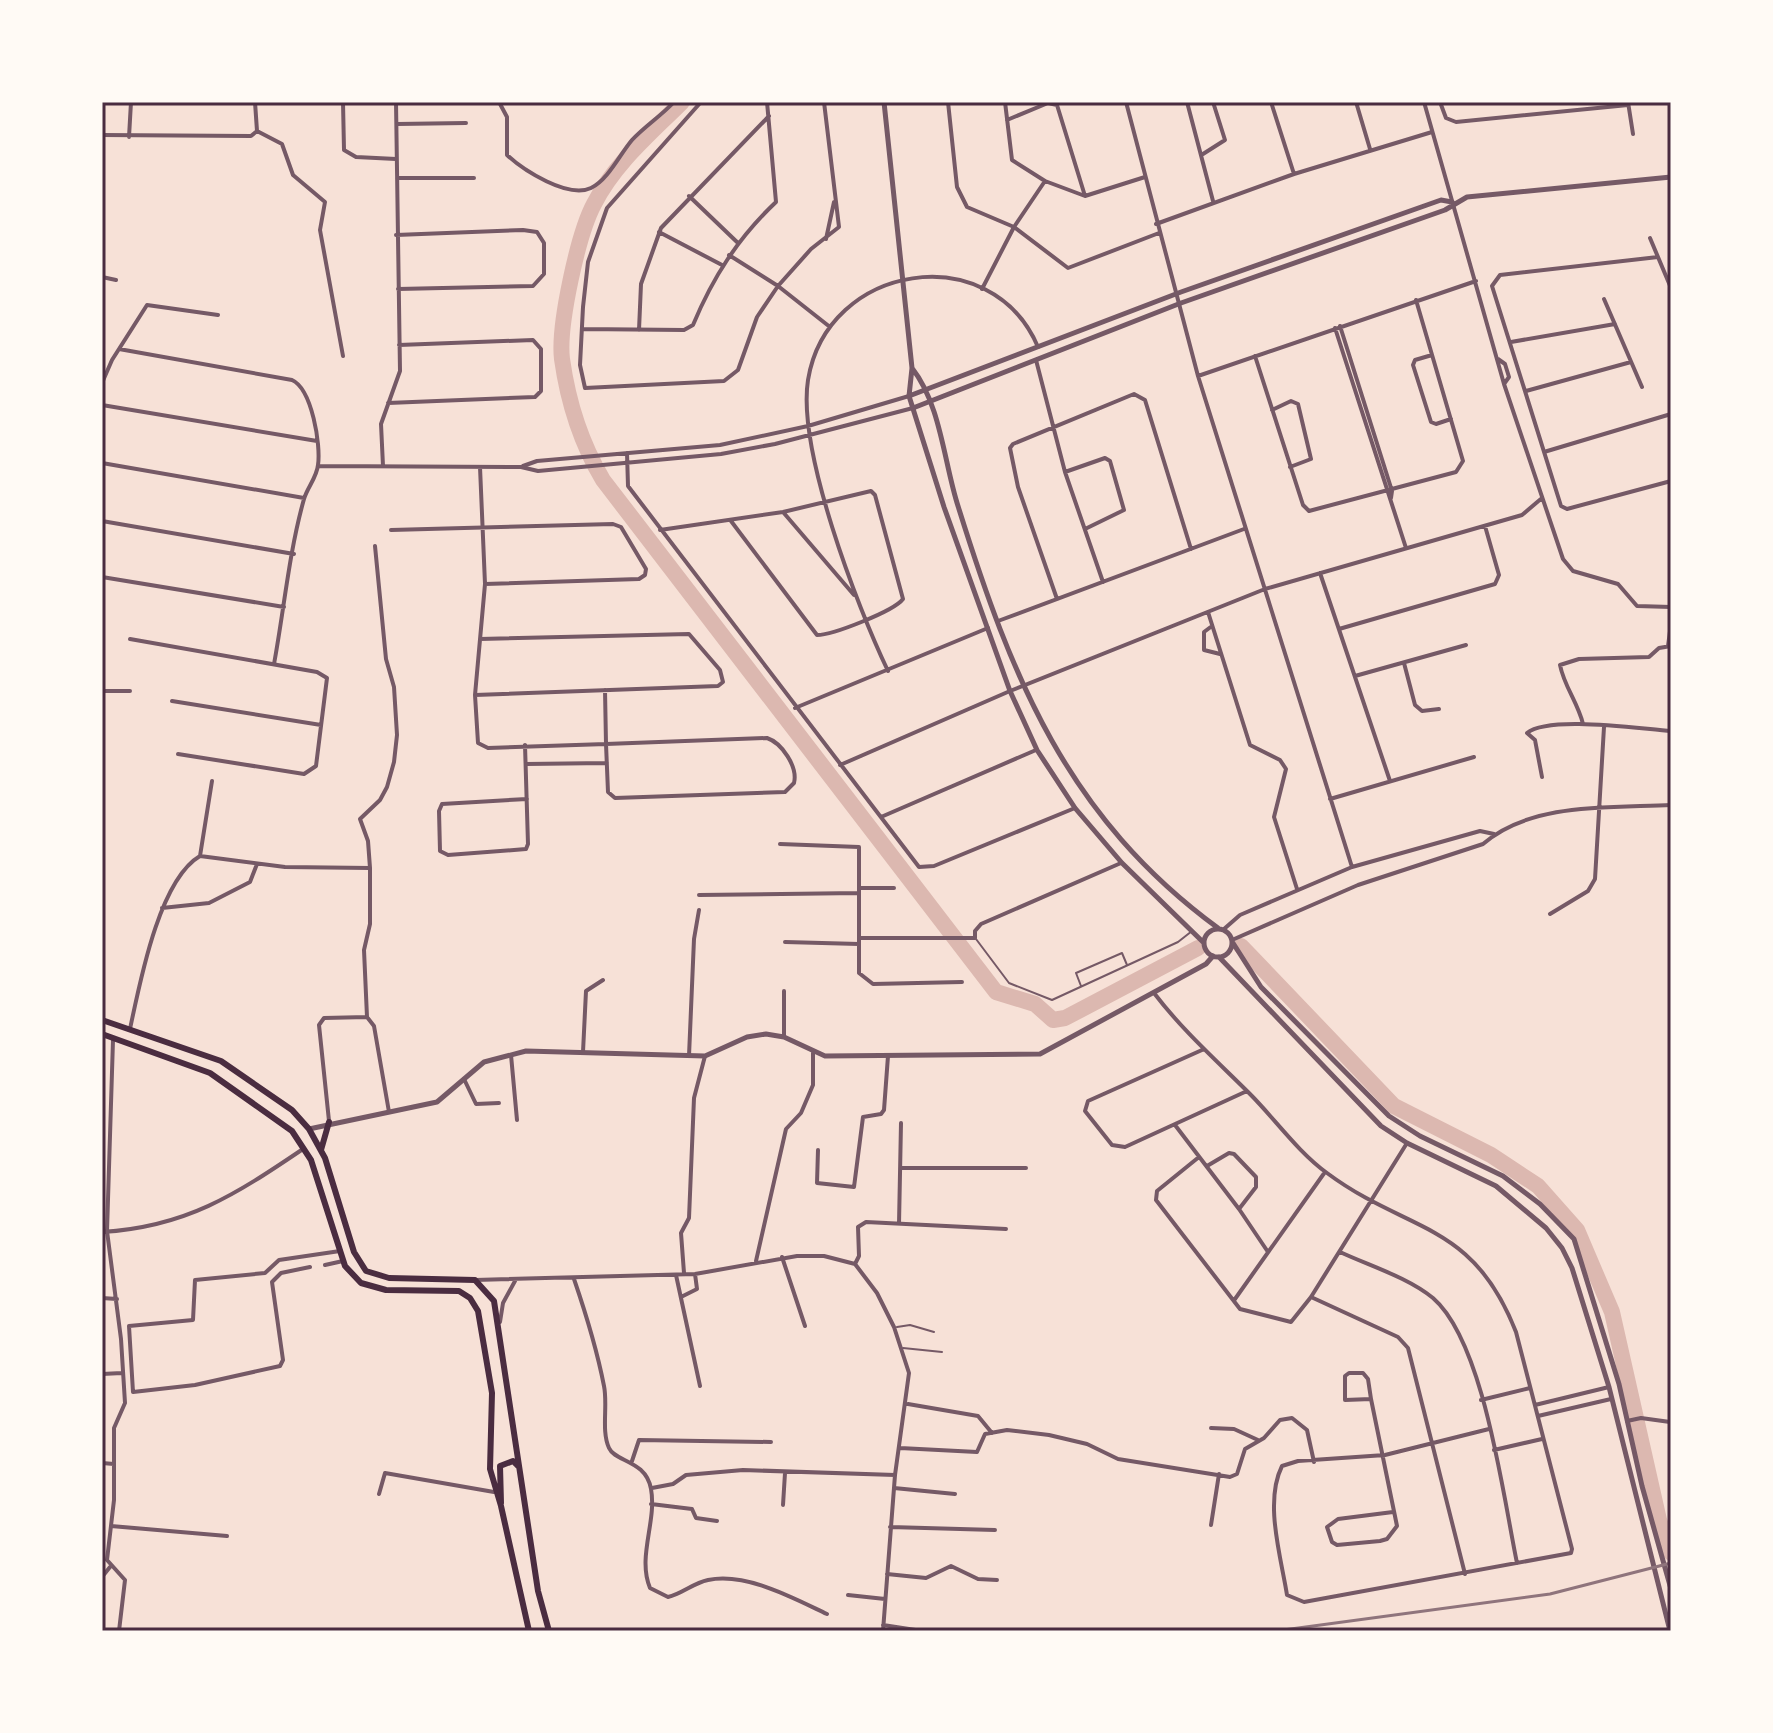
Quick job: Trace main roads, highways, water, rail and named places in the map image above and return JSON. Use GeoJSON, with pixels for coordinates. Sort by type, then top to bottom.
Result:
{"type":"FeatureCollection","features":[{"type":"Feature","properties":{"kind":"main road"},"geometry":{"type":"LineString","coordinates":[[103,1023],[183,1046],[221,1061],[277,1098],[309,1129],[321,1150],[354,1252],[366,1271],[389,1278],[475,1280],[494,1301],[500,1322],[538,1591],[549,1631]]}},
{"type":"Feature","properties":{"kind":"main road"},"geometry":{"type":"LineString","coordinates":[[102,1034],[113,1040],[175,1057],[210,1073],[280,1121],[305,1148],[343,1261],[355,1278],[368,1286],[386,1290],[459,1291],[470,1298],[478,1311],[492,1393],[490,1469],[494,1492],[501,1506]]}},
{"type":"Feature","properties":{"kind":"main road"},"geometry":{"type":"LineString","coordinates":[[321,1150],[329,1122]]}},
{"type":"Feature","properties":{"kind":"main road"},"geometry":{"type":"LineString","coordinates":[[521,1471],[513,1461],[500,1466],[501,1506],[529,1631]]}},
{"type":"Feature","properties":{"kind":"waterway"},"geometry":{"type":"LineString","coordinates":[[682,102],[634,150],[602,189],[588,218],[570,280],[563,325],[562,359],[582,437],[603,480],[996,992],[1035,1004],[1053,1020],[1065,1018],[1198,948]]}},
{"type":"Feature","properties":{"kind":"waterway"},"geometry":{"type":"LineString","coordinates":[[1241,946],[1394,1106],[1491,1155],[1538,1186],[1577,1230],[1612,1312],[1659,1520],[1671,1553]]}},
{"type":"Feature","properties":{"kind":"railway"},"geometry":{"type":"LineString","coordinates":[[1276,1631],[1550,1594],[1671,1563]]}}]}
